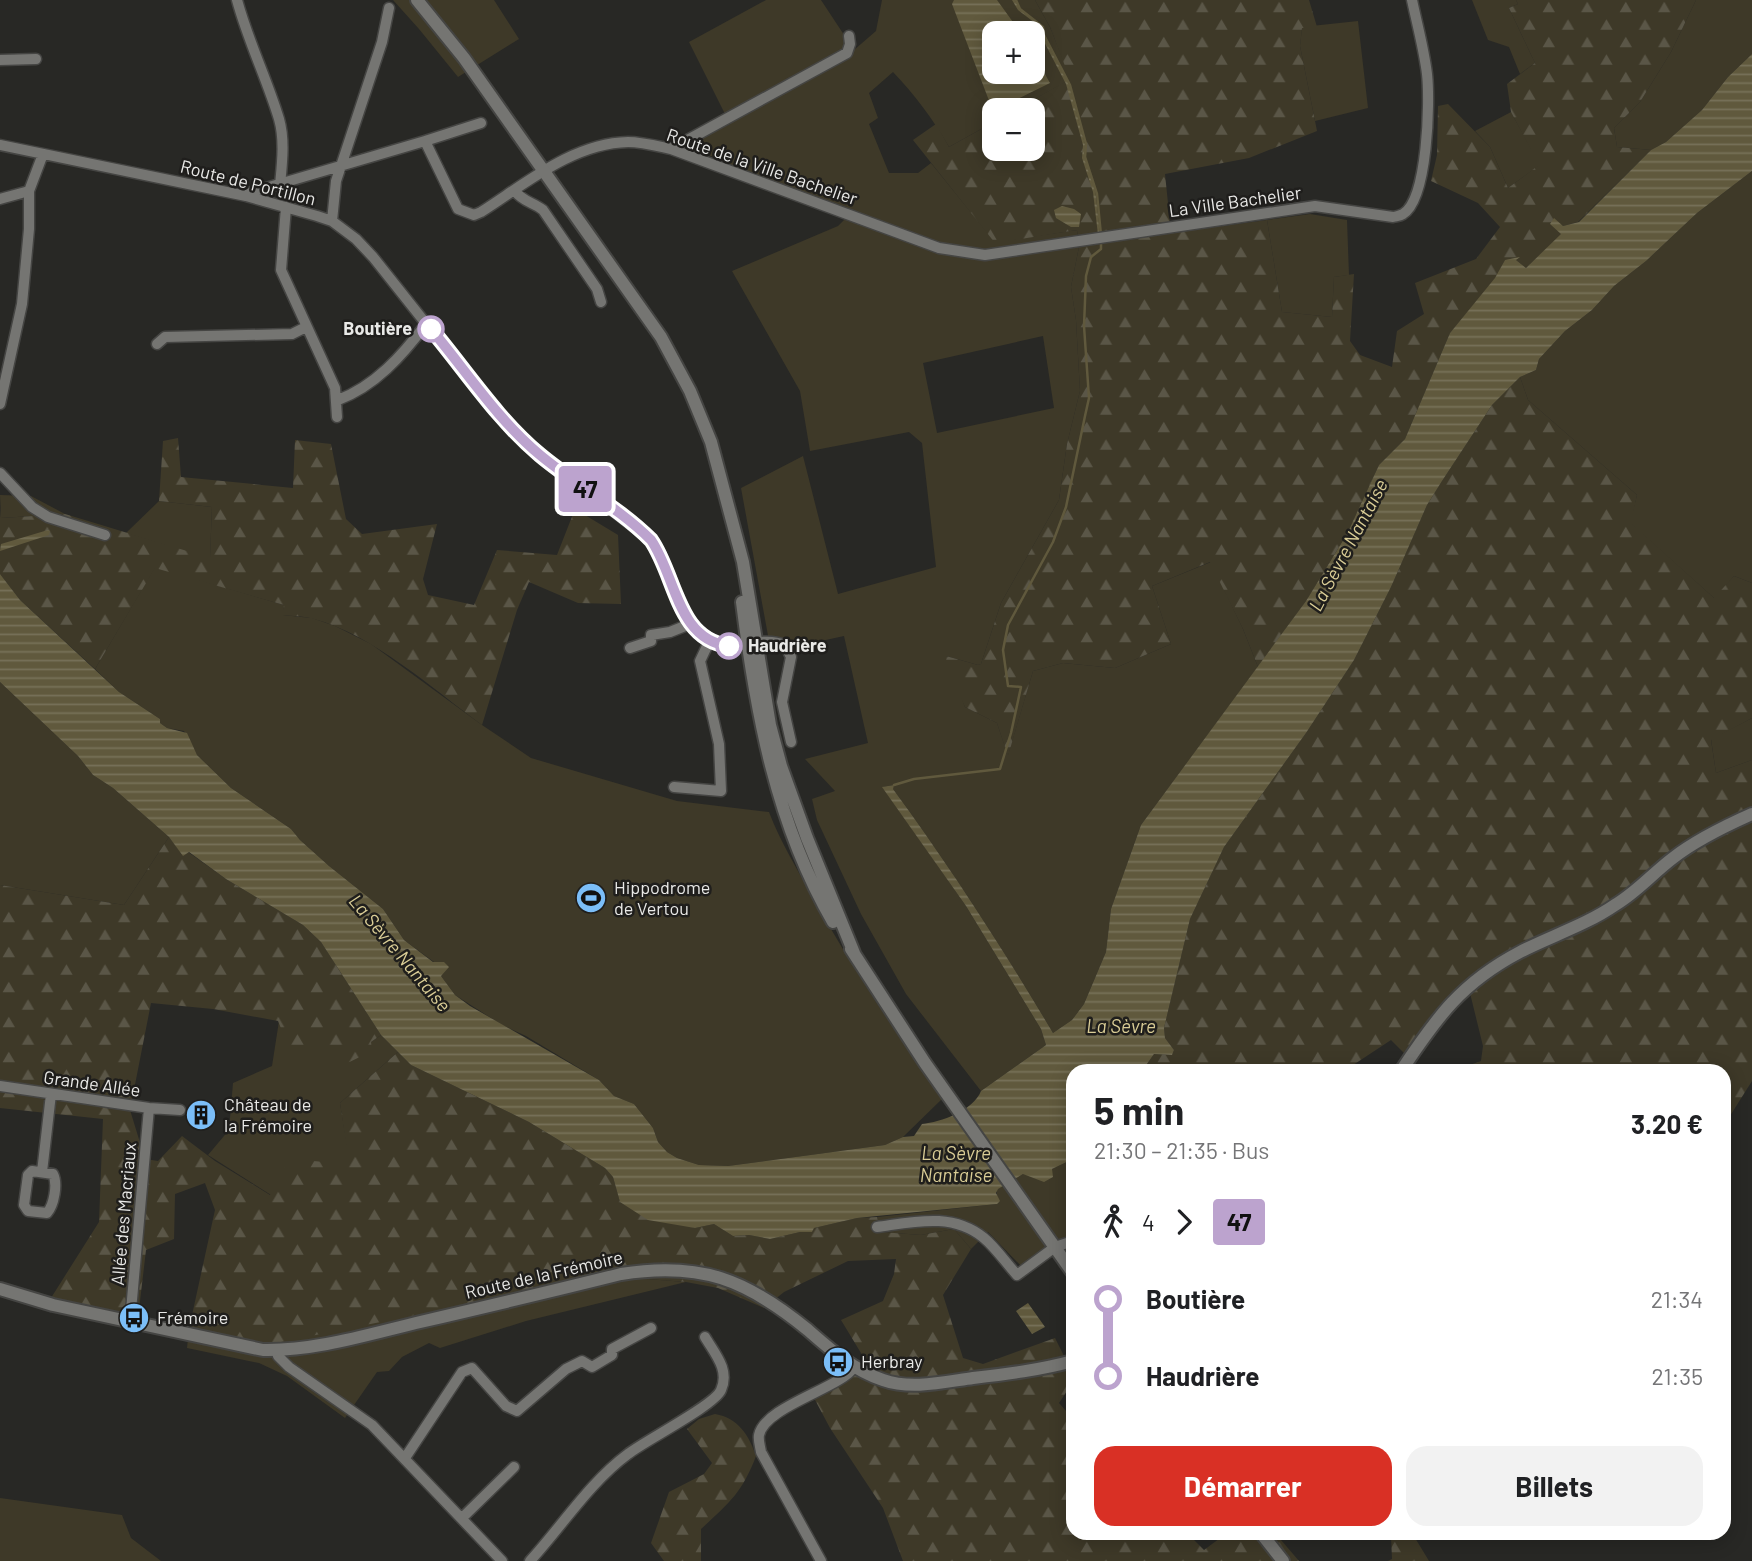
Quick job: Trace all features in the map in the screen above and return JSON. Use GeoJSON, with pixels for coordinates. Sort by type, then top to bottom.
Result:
{"type":"FeatureCollection","features":[{"type":"Feature","properties":{"kind":"street"},"geometry":{"type":"LineString","coordinates":[[237,0],[244,27],[280,121],[281,185]]}},
{"type":"Feature","properties":{"kind":"street"},"geometry":{"type":"LineString","coordinates":[[417,0],[464,58],[661,337],[690,391],[711,442],[743,562],[765,748],[794,843],[820,899],[854,953],[951,1100],[1066,1263]]}},
{"type":"Feature","properties":{"kind":"street","name":"La Ville Bachelier"},"geometry":{"type":"LineString","coordinates":[[1101,238],[1315,206],[1386,217],[1404,214],[1412,204],[1421,181],[1428,116],[1427,74],[1412,0]]}},
{"type":"Feature","properties":{"kind":"street"},"geometry":{"type":"LineString","coordinates":[[332,221],[336,181],[382,42],[389,8]]}},
{"type":"Feature","properties":{"kind":"street"},"geometry":{"type":"LineString","coordinates":[[671,149],[847,53],[849,36]]}},
{"type":"Feature","properties":{"kind":"street"},"geometry":{"type":"LineString","coordinates":[[0,60],[36,59]]}},
{"type":"Feature","properties":{"kind":"street"},"geometry":{"type":"LineString","coordinates":[[246,196],[251,192],[481,122]]}},
{"type":"Feature","properties":{"kind":"street","name":"Route de la Ville Bachelier"},"geometry":{"type":"LineString","coordinates":[[425,141],[458,209],[474,215],[570,156],[628,142],[671,149],[939,248],[958,252],[1002,254],[1101,238]]}},
{"type":"Feature","properties":{"kind":"street","name":"Route de Portillon"},"geometry":{"type":"LineString","coordinates":[[0,145],[246,196],[332,221],[373,257],[497,413],[517,434],[651,540],[660,553],[690,624],[709,642]]}},
{"type":"Feature","properties":{"kind":"street"},"geometry":{"type":"LineString","coordinates":[[0,404],[22,304],[29,229],[29,191],[43,154]]}},
{"type":"Feature","properties":{"kind":"street"},"geometry":{"type":"LineString","coordinates":[[0,199],[29,191]]}},
{"type":"Feature","properties":{"kind":"street"},"geometry":{"type":"LineString","coordinates":[[514,191],[523,201],[535,204],[543,210],[597,289],[601,302]]}},
{"type":"Feature","properties":{"kind":"street"},"geometry":{"type":"LineString","coordinates":[[286,207],[281,270],[335,388],[338,400],[337,417]]}},
{"type":"Feature","properties":{"kind":"street"},"geometry":{"type":"LineString","coordinates":[[338,400],[354,394],[383,374],[426,324]]}},
{"type":"Feature","properties":{"kind":"street"},"geometry":{"type":"LineString","coordinates":[[157,344],[165,337],[292,334],[306,327]]}},
{"type":"Feature","properties":{"kind":"street"},"geometry":{"type":"LineString","coordinates":[[0,472],[32,507],[48,517],[106,535]]}},
{"type":"Feature","properties":{"kind":"street"},"geometry":{"type":"LineString","coordinates":[[629,648],[651,642],[650,635],[670,632],[690,624]]}},
{"type":"Feature","properties":{"kind":"street"},"geometry":{"type":"LineString","coordinates":[[674,787],[721,791],[719,744],[700,661],[709,642],[731,647],[778,642],[789,649],[791,657],[782,702],[791,742]]}},
{"type":"Feature","properties":{"kind":"street"},"geometry":{"type":"LineString","coordinates":[[752,645],[770,725],[790,792],[854,953]]}},
{"type":"Feature","properties":{"kind":"street"},"geometry":{"type":"LineString","coordinates":[[1406,1064],[1442,1012],[1484,973],[1522,951],[1600,915],[1638,889],[1672,858],[1752,814]]}},
{"type":"Feature","properties":{"kind":"street","name":"Grande Allée"},"geometry":{"type":"LineString","coordinates":[[0,1086],[149,1108],[180,1110]]}},
{"type":"Feature","properties":{"kind":"street"},"geometry":{"type":"LineString","coordinates":[[42,1172],[51,1094]]}},
{"type":"Feature","properties":{"kind":"street","name":"Allée des Macriaux"},"geometry":{"type":"LineString","coordinates":[[130,1322],[149,1108]]}},
{"type":"Feature","properties":{"kind":"street"},"geometry":{"type":"LineString","coordinates":[[32,1171],[42,1172],[53,1174],[56,1180],[52,1208],[47,1213],[28,1211],[24,1205],[27,1175],[32,1171]]}},
{"type":"Feature","properties":{"kind":"street"},"geometry":{"type":"LineString","coordinates":[[877,1227],[940,1220],[966,1226],[985,1238],[1017,1275],[1055,1247],[1066,1243]]}},
{"type":"Feature","properties":{"kind":"street","name":"Route de la Frémoire"},"geometry":{"type":"LineString","coordinates":[[0,1289],[54,1305],[130,1322],[262,1350],[276,1350],[300,1349],[385,1331],[621,1274],[677,1269],[708,1273],[746,1287],[789,1315],[854,1367],[884,1381],[924,1385],[1045,1369],[1066,1363]]}},
{"type":"Feature","properties":{"kind":"street"},"geometry":{"type":"LineString","coordinates":[[405,1458],[461,1372],[467,1368],[472,1368],[506,1406],[517,1411],[566,1369],[582,1361],[592,1367],[612,1355],[612,1349],[651,1328]]}},
{"type":"Feature","properties":{"kind":"street"},"geometry":{"type":"LineString","coordinates":[[530,1561],[608,1471],[626,1455],[717,1398],[726,1377],[705,1337]]}},
{"type":"Feature","properties":{"kind":"street"},"geometry":{"type":"LineString","coordinates":[[276,1350],[289,1367],[372,1425],[502,1561]]}},
{"type":"Feature","properties":{"kind":"street"},"geometry":{"type":"LineString","coordinates":[[821,1561],[761,1452],[758,1437],[771,1418],[843,1377],[854,1367]]}},
{"type":"Feature","properties":{"kind":"street"},"geometry":{"type":"LineString","coordinates":[[462,1518],[514,1467]]}},
{"type":"Feature","properties":{"kind":"street"},"geometry":{"type":"LineString","coordinates":[[1266,1540],[1283,1561]]}},
{"type":"Feature","properties":{"kind":"green space"},"geometry":{"type":"Polygon","coordinates":[[[393,0],[494,0],[519,39],[458,77],[393,0]]]}},
{"type":"Feature","properties":{"kind":"green space"},"geometry":{"type":"Polygon","coordinates":[[[766,0],[821,0],[854,50],[876,31],[882,0],[1035,0],[1050,27],[1071,79],[1037,98],[982,98],[982,129],[949,147],[909,89],[893,72],[869,93],[878,118],[869,124],[889,173],[918,173],[931,163],[995,242],[1077,230],[1079,247],[1071,287],[1076,320],[1080,391],[1067,444],[1059,500],[1001,603],[981,664],[946,656],[965,707],[997,723],[1008,755],[1033,671],[1063,663],[1115,668],[1171,644],[1152,586],[1211,562],[1258,667],[1141,825],[1111,909],[1106,952],[1084,1004],[1072,1020],[1053,1033],[976,909],[893,789],[893,785],[883,787],[966,906],[1041,1029],[1046,1045],[981,1091],[906,994],[861,914],[817,820],[812,799],[835,791],[805,759],[868,743],[844,636],[771,652],[741,488],[803,456],[838,594],[936,567],[922,443],[909,432],[810,451],[800,391],[732,271],[838,226],[845,219],[763,187],[765,180],[702,152],[700,139],[730,124],[689,42],[766,0]],[[1043,336],[923,363],[937,433],[1054,408],[1043,336]]]}},
{"type":"Feature","properties":{"kind":"green space"},"geometry":{"type":"Polygon","coordinates":[[[1035,0],[1309,0],[1317,27],[1302,28],[1300,46],[1317,131],[1249,158],[1165,174],[1171,233],[1267,220],[1282,312],[1332,317],[1334,277],[1354,274],[1350,341],[1360,355],[1392,367],[1397,331],[1424,314],[1415,283],[1476,259],[1500,227],[1478,203],[1431,181],[1437,155],[1438,106],[1448,104],[1490,147],[1508,188],[1539,165],[1511,112],[1507,84],[1535,63],[1509,8],[1518,4],[1516,0],[1696,0],[1671,52],[1640,102],[1614,128],[1617,147],[1651,150],[1578,222],[1563,226],[1554,219],[1562,234],[1526,268],[1516,260],[1505,260],[1496,278],[1450,333],[1405,439],[1379,465],[1347,534],[1306,601],[1258,667],[1243,629],[1210,562],[1152,586],[1171,644],[1115,668],[1063,663],[1033,671],[1008,756],[997,723],[965,707],[946,665],[946,656],[981,664],[1001,603],[1059,500],[1067,444],[1080,391],[1076,320],[1071,287],[1079,247],[1077,230],[995,243],[913,140],[936,124],[949,147],[982,129],[982,161],[1045,161],[1045,98],[1036,98],[1070,79],[1050,27],[1035,0]]]}},
{"type":"Feature","properties":{"kind":"green space"},"geometry":{"type":"Polygon","coordinates":[[[1472,0],[1516,0],[1518,4],[1509,8],[1535,63],[1520,74],[1509,47],[1488,40],[1472,0]]]}},
{"type":"Feature","properties":{"kind":"green space"},"geometry":{"type":"Polygon","coordinates":[[[1696,0],[1752,0],[1752,54],[1728,77],[1702,110],[1666,142],[1651,150],[1617,147],[1614,128],[1640,102],[1671,52],[1696,0]]]}},
{"type":"Feature","properties":{"kind":"green space"},"geometry":{"type":"Polygon","coordinates":[[[1358,21],[1368,108],[1315,121],[1300,46],[1302,27],[1358,21]]]}},
{"type":"Feature","properties":{"kind":"green space"},"geometry":{"type":"Polygon","coordinates":[[[1511,112],[1540,165],[1508,188],[1490,147],[1475,131],[1511,112]]]}},
{"type":"Feature","properties":{"kind":"green space"},"geometry":{"type":"Polygon","coordinates":[[[1752,171],[1752,583],[1734,576],[1715,599],[1630,523],[1637,495],[1528,400],[1520,377],[1536,370],[1539,359],[1565,331],[1592,310],[1614,286],[1646,261],[1697,213],[1752,171]]]}},
{"type":"Feature","properties":{"kind":"green space"},"geometry":{"type":"Polygon","coordinates":[[[1310,214],[1347,220],[1349,275],[1334,277],[1332,317],[1282,312],[1267,220],[1310,214]]]}},
{"type":"Feature","properties":{"kind":"green space"},"geometry":{"type":"Polygon","coordinates":[[[1520,377],[1528,400],[1637,495],[1631,523],[1714,598],[1734,576],[1752,583],[1752,718],[1711,740],[1716,773],[1752,760],[1752,1081],[1731,1114],[1731,1064],[1473,1064],[1481,1061],[1483,1046],[1470,993],[1462,984],[1430,1016],[1405,1054],[1391,1040],[1355,1064],[1147,1064],[1154,1054],[1172,1055],[1174,1050],[1165,1038],[1164,1028],[1190,919],[1224,847],[1306,733],[1354,660],[1391,587],[1427,505],[1492,405],[1520,377]]]}},
{"type":"Feature","properties":{"kind":"green space"},"geometry":{"type":"Polygon","coordinates":[[[178,438],[181,477],[293,488],[295,440],[331,444],[346,519],[362,534],[437,524],[423,579],[428,595],[474,605],[497,550],[557,555],[575,509],[618,535],[621,604],[578,603],[529,582],[517,610],[482,725],[401,664],[336,626],[314,619],[282,615],[284,605],[155,568],[95,669],[20,600],[0,574],[0,508],[1,518],[65,514],[210,558],[212,507],[159,501],[163,441],[178,438]]]}},
{"type":"Feature","properties":{"kind":"green space"},"geometry":{"type":"Polygon","coordinates":[[[0,495],[31,496],[65,514],[1,518],[0,495]]]}},
{"type":"Feature","properties":{"kind":"green space"},"geometry":{"type":"Polygon","coordinates":[[[159,501],[212,507],[210,559],[126,533],[159,501]]]}},
{"type":"Feature","properties":{"kind":"green space","name":"Hippodrome de Vertou"},"geometry":{"type":"Polygon","coordinates":[[[155,567],[284,605],[283,615],[312,618],[371,644],[531,758],[677,801],[769,812],[788,854],[841,947],[942,1099],[903,1137],[885,1145],[728,1166],[699,1165],[667,1152],[634,1104],[614,1096],[599,1080],[455,995],[441,976],[440,964],[404,940],[383,909],[329,866],[291,829],[231,788],[197,755],[184,731],[167,728],[160,723],[160,719],[119,692],[95,669],[155,567]]]}},
{"type":"Feature","properties":{"kind":"green space"},"geometry":{"type":"Polygon","coordinates":[[[0,682],[78,756],[93,775],[113,788],[169,837],[124,905],[0,885],[0,682]]]}},
{"type":"Feature","properties":{"kind":"green space"},"geometry":{"type":"Polygon","coordinates":[[[1752,718],[1752,760],[1716,773],[1711,739],[1752,718]]]}},
{"type":"Feature","properties":{"kind":"green space"},"geometry":{"type":"Polygon","coordinates":[[[169,837],[183,855],[188,852],[226,879],[303,925],[321,942],[381,1035],[371,1042],[372,1051],[325,1074],[320,1034],[293,1057],[278,1021],[213,1009],[151,1003],[130,1110],[145,1159],[158,1161],[182,1136],[215,1161],[270,1195],[289,1159],[349,1164],[340,1103],[398,1052],[411,1065],[529,1122],[605,1168],[613,1177],[620,1202],[695,1228],[714,1224],[733,1236],[749,1235],[770,1239],[812,1232],[814,1228],[857,1218],[877,1217],[881,1232],[921,1235],[954,1229],[971,1249],[943,1295],[963,1358],[983,1364],[1055,1338],[1066,1360],[1066,1392],[1059,1403],[1066,1411],[1066,1540],[1194,1540],[1204,1550],[1218,1540],[1281,1540],[1299,1561],[903,1561],[883,1508],[830,1428],[814,1398],[842,1382],[864,1358],[841,1320],[883,1301],[894,1274],[896,1259],[848,1261],[784,1292],[764,1308],[718,1288],[686,1282],[609,1276],[266,1345],[189,1329],[215,1210],[205,1183],[175,1194],[174,1239],[146,1250],[138,1318],[51,1298],[99,1222],[103,1119],[0,1108],[0,885],[124,905],[169,837]]]}},
{"type":"Feature","properties":{"kind":"green space"},"geometry":{"type":"Polygon","coordinates":[[[279,1021],[321,1034],[371,1042],[381,1035],[398,1052],[340,1103],[350,1164],[271,1195],[208,1155],[229,1130],[233,1083],[272,1066],[279,1021]]]}},
{"type":"Feature","properties":{"kind":"green space"},"geometry":{"type":"Polygon","coordinates":[[[1066,1162],[1066,1237],[1022,1267],[988,1232],[971,1249],[954,1229],[921,1235],[881,1232],[877,1217],[997,1204],[997,1189],[1023,1174],[1052,1169],[1066,1162]]]}},
{"type":"Feature","properties":{"kind":"green space"},"geometry":{"type":"Polygon","coordinates":[[[609,1276],[686,1282],[526,1321],[440,1348],[429,1343],[402,1357],[389,1371],[377,1372],[345,1418],[287,1376],[259,1363],[187,1348],[189,1329],[609,1276]]]}},
{"type":"Feature","properties":{"kind":"green space"},"geometry":{"type":"Polygon","coordinates":[[[715,1414],[730,1419],[742,1429],[756,1456],[734,1497],[701,1529],[701,1561],[664,1561],[651,1543],[669,1492],[704,1474],[712,1463],[687,1429],[699,1419],[715,1414]]]}},
{"type":"Feature","properties":{"kind":"green space"},"geometry":{"type":"Polygon","coordinates":[[[0,1498],[122,1515],[131,1538],[161,1561],[0,1561],[0,1498]]]}},
{"type":"Feature","properties":{"kind":"green space"},"geometry":{"type":"Polygon","coordinates":[[[1391,1540],[1416,1540],[1429,1561],[1388,1561],[1392,1559],[1391,1540]]]}},
{"type":"Feature","properties":{"kind":"water"},"geometry":{"type":"Polygon","coordinates":[[[954,0],[997,0],[1012,21],[982,21],[982,82],[952,4],[954,0]]]}},
{"type":"Feature","properties":{"kind":"water"},"geometry":{"type":"Polygon","coordinates":[[[1012,0],[1035,21],[1032,21],[1018,10],[1012,0]]]}},
{"type":"Feature","properties":{"kind":"water"},"geometry":{"type":"Polygon","coordinates":[[[1045,39],[1069,84],[1085,144],[1084,156],[1095,188],[1098,235],[1093,192],[1082,158],[1083,145],[1066,84],[1045,39]]]}},
{"type":"Feature","properties":{"kind":"water"},"geometry":{"type":"Polygon","coordinates":[[[1752,54],[1752,171],[1697,213],[1646,261],[1614,286],[1539,359],[1536,370],[1520,377],[1492,405],[1427,505],[1391,587],[1354,660],[1306,733],[1224,847],[1190,919],[1164,1028],[1165,1038],[1174,1050],[1172,1055],[1154,1054],[1147,1064],[1066,1064],[1066,1162],[1052,1169],[1053,1177],[1044,1182],[1023,1174],[998,1189],[996,1193],[1000,1201],[997,1204],[857,1218],[814,1228],[812,1232],[770,1239],[749,1235],[733,1236],[714,1224],[695,1228],[648,1220],[620,1202],[613,1177],[605,1168],[529,1122],[411,1065],[381,1035],[321,942],[303,925],[226,879],[189,852],[183,856],[169,837],[113,788],[93,775],[78,756],[0,682],[0,574],[20,600],[119,692],[160,719],[160,723],[167,728],[187,733],[197,755],[231,788],[291,829],[329,866],[383,909],[404,940],[433,962],[444,962],[449,967],[441,976],[455,995],[599,1080],[614,1096],[634,1104],[653,1128],[658,1142],[677,1158],[699,1165],[728,1166],[885,1145],[903,1137],[914,1136],[922,1124],[947,1118],[964,1110],[981,1091],[1046,1045],[1041,1029],[966,906],[882,787],[894,785],[893,789],[976,909],[1053,1033],[1072,1020],[1084,1004],[1106,952],[1111,909],[1141,825],[1306,601],[1347,534],[1379,465],[1405,439],[1450,333],[1495,278],[1505,260],[1520,257],[1516,260],[1526,268],[1561,234],[1550,224],[1554,218],[1563,226],[1579,222],[1651,150],[1666,142],[1702,110],[1728,77],[1752,54]]]}},
{"type":"Feature","properties":{"kind":"water"},"geometry":{"type":"Polygon","coordinates":[[[1045,74],[1050,83],[1019,98],[988,98],[983,84],[1045,84],[1045,74]]]}},
{"type":"Feature","properties":{"kind":"water"},"geometry":{"type":"Polygon","coordinates":[[[1062,206],[1081,214],[1079,227],[1071,227],[1056,218],[1054,210],[1062,206]]]}},
{"type":"Feature","properties":{"kind":"water"},"geometry":{"type":"Polygon","coordinates":[[[48,530],[49,535],[0,551],[1,544],[48,530]]]}},
{"type":"Feature","properties":{"kind":"water"},"geometry":{"type":"Polygon","coordinates":[[[1028,1303],[1045,1327],[1032,1334],[1016,1311],[1028,1303]]]}},
{"type":"Feature","properties":{"kind":"waterway"},"geometry":{"type":"LineString","coordinates":[[1016,0],[1020,9],[1043,27],[1044,35],[1070,85],[1086,144],[1085,157],[1097,194],[1101,235]]}},
{"type":"Feature","properties":{"kind":"waterway"},"geometry":{"type":"LineString","coordinates":[[894,785],[914,779],[1000,769],[1021,687],[1008,686],[1003,650],[1008,625],[1053,542],[1066,507],[1089,398],[1084,326],[1086,276],[1091,257],[1101,249],[1101,241]]}},
{"type":"Feature","properties":{"kind":"bus line","name":"47"},"geometry":{"type":"LineString","coordinates":[[431,329],[497,413],[517,434],[651,540],[660,553],[690,624],[709,642],[729,646]]}},
{"type":"Feature","properties":{"kind":"place","name":"Boutière"},"geometry":{"type":"Point","coordinates":[431,329]}},
{"type":"Feature","properties":{"kind":"place","name":"Haudrière"},"geometry":{"type":"Point","coordinates":[729,646]}},
{"type":"Feature","properties":{"kind":"place","name":"Hippodrome de Vertou"},"geometry":{"type":"Point","coordinates":[591,898]}},
{"type":"Feature","properties":{"kind":"place","name":"Château de la Frémoire"},"geometry":{"type":"Point","coordinates":[201,1115]}},
{"type":"Feature","properties":{"kind":"place","name":"Frémoire"},"geometry":{"type":"Point","coordinates":[134,1318]}},
{"type":"Feature","properties":{"kind":"place","name":"Herbray"},"geometry":{"type":"Point","coordinates":[838,1362]}},
{"type":"Feature","properties":{"kind":"water label","name":"La Sèvre Nantaise"},"geometry":{"type":"Point","coordinates":[1348,545]}},
{"type":"Feature","properties":{"kind":"water label","name":"La Sèvre Nantaise"},"geometry":{"type":"Point","coordinates":[400,953]}},
{"type":"Feature","properties":{"kind":"water label","name":"La Sèvre"},"geometry":{"type":"Point","coordinates":[1121,1026]}},
{"type":"Feature","properties":{"kind":"water label","name":"La Sèvre Nantaise"},"geometry":{"type":"Point","coordinates":[956,1164]}}]}
